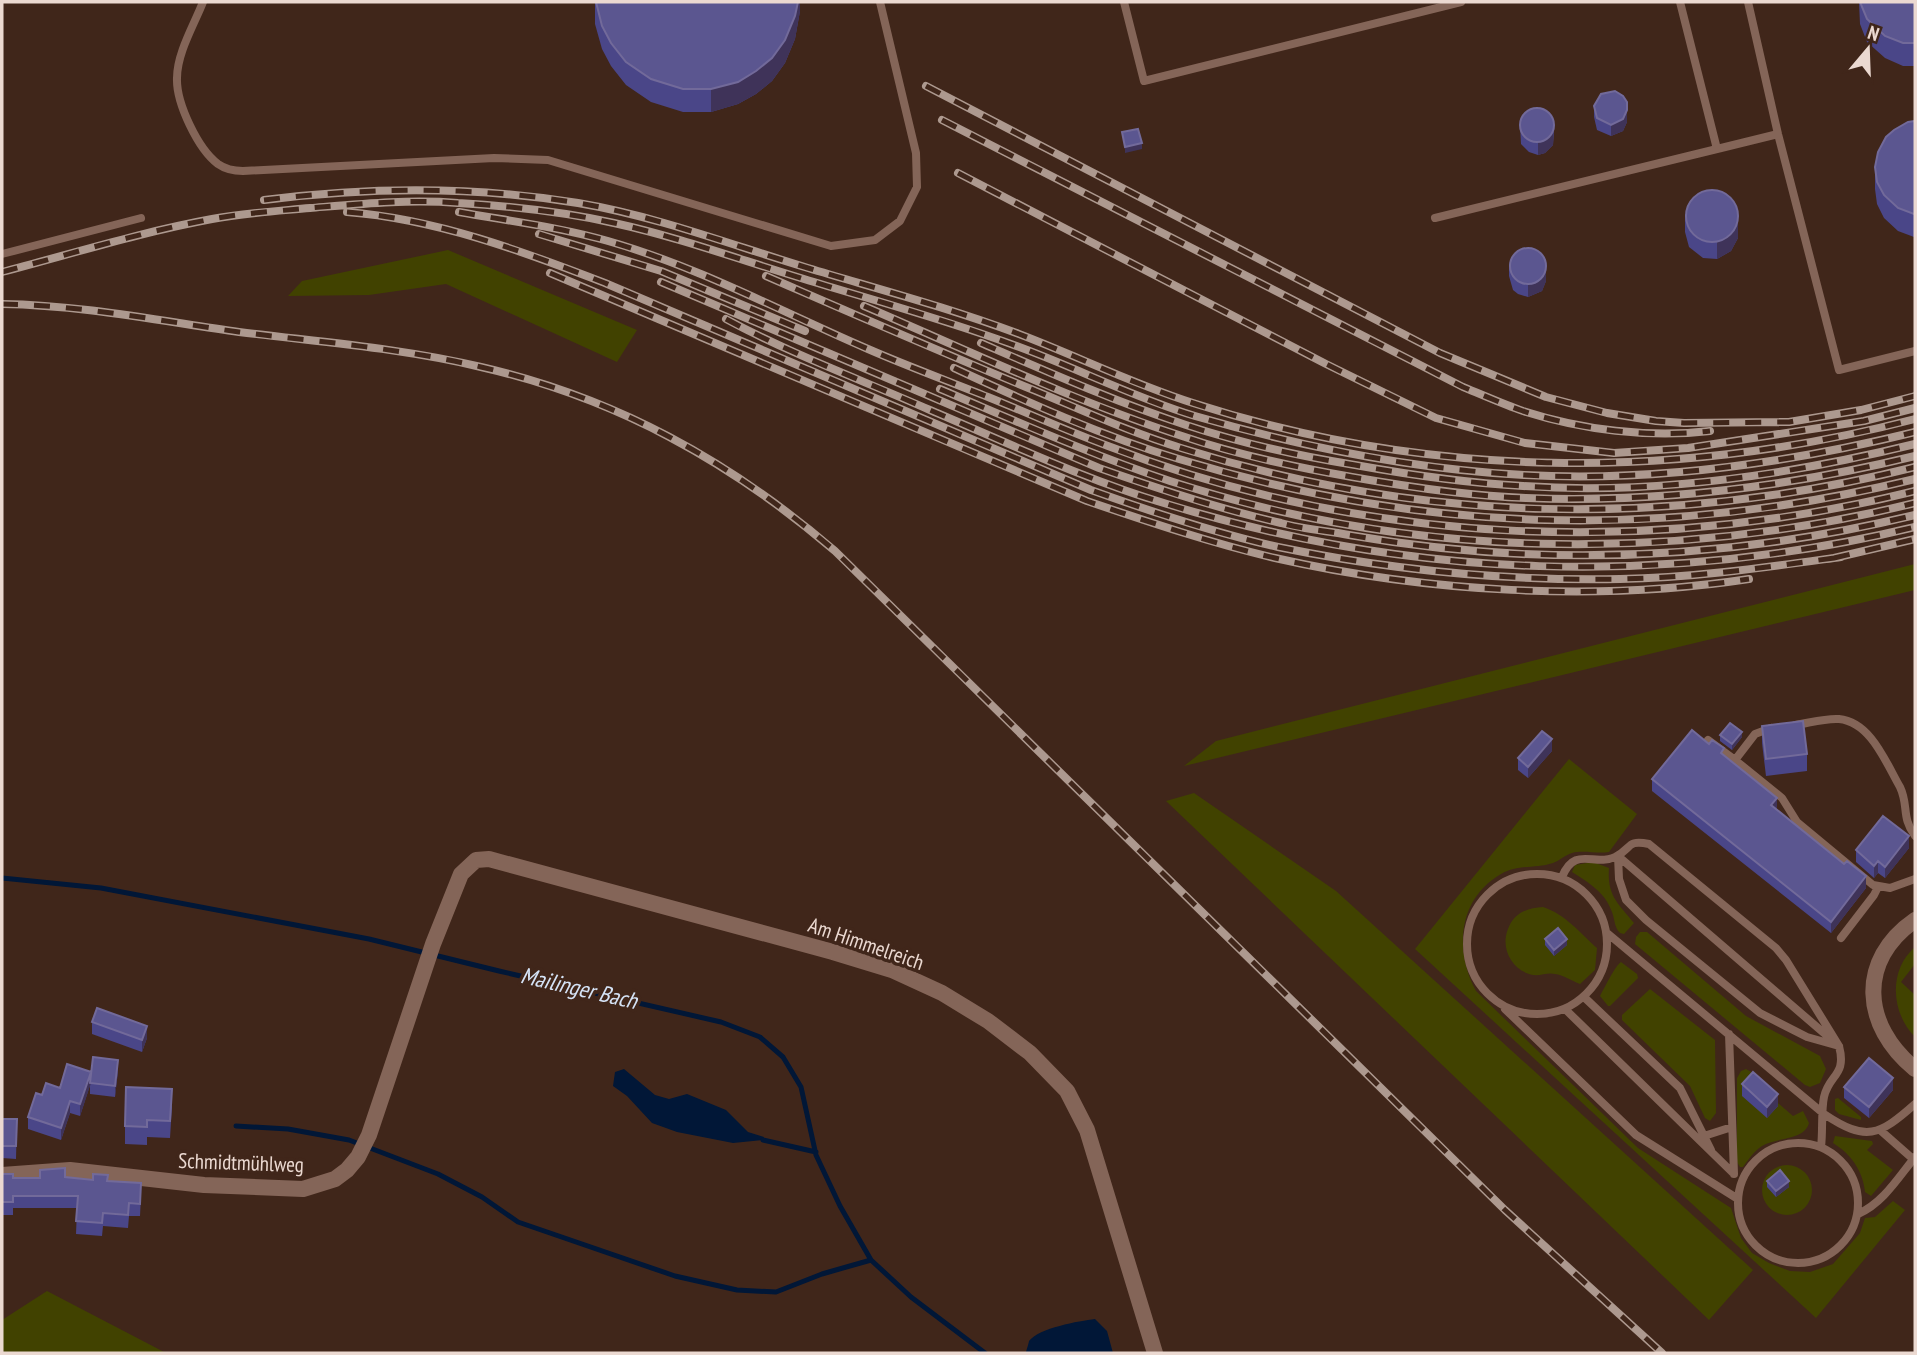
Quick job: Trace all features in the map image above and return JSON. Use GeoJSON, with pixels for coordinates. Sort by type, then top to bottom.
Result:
{"type":"FeatureCollection","features":[{"type":"Feature","properties":{"kind":"street","name":"Am Himmelreich"},"geometry":{"type":"LineString","coordinates":[[476,860],[489,859],[509,863],[892,970],[942,993],[988,1021],[1030,1053],[1067,1091],[1087,1130],[1155,1353]]}},
{"type":"Feature","properties":{"kind":"street","name":"Schmidtmühlweg"},"geometry":{"type":"LineString","coordinates":[[2,1175],[70,1170],[204,1185],[293,1189],[335,1179],[358,1157],[369,1135],[433,944],[461,874],[476,860]]}},
{"type":"Feature","properties":{"kind":"street"},"geometry":{"type":"LineString","coordinates":[[1915,920],[1898,932],[1886,946],[1877,966],[1874,1001],[1885,1034],[1915,1069]]}},
{"type":"Feature","properties":{"kind":"lane"},"geometry":{"type":"LineString","coordinates":[[203,2],[179,65],[178,92],[186,117],[197,137],[210,156],[225,168],[243,171],[494,158],[548,160],[831,246],[875,240],[900,221],[917,187],[916,153],[880,2]]}},
{"type":"Feature","properties":{"kind":"lane"},"geometry":{"type":"LineString","coordinates":[[1124,2],[1144,81],[1461,2]]}},
{"type":"Feature","properties":{"kind":"lane"},"geometry":{"type":"LineString","coordinates":[[1680,2],[1717,149]]}},
{"type":"Feature","properties":{"kind":"lane"},"geometry":{"type":"LineString","coordinates":[[1748,2],[1778,134],[1839,370],[1915,351]]}},
{"type":"Feature","properties":{"kind":"lane"},"geometry":{"type":"LineString","coordinates":[[1436,218],[1778,134]]}},
{"type":"Feature","properties":{"kind":"lane"},"geometry":{"type":"LineString","coordinates":[[2,254],[141,218]]}},
{"type":"Feature","properties":{"kind":"lane"},"geometry":{"type":"LineString","coordinates":[[1735,760],[1755,734],[1767,729],[1832,719],[1852,722],[1869,736],[1900,787],[1905,820],[1915,836]]}},
{"type":"Feature","properties":{"kind":"lane"},"geometry":{"type":"LineString","coordinates":[[1708,740],[1782,799],[1797,821],[1878,887],[1890,888],[1915,879]]}},
{"type":"Feature","properties":{"kind":"lane"},"geometry":{"type":"LineString","coordinates":[[1562,877],[1567,866],[1578,859],[1608,859],[1618,856],[1627,846],[1637,841],[1649,844],[1776,948],[1839,1046],[1843,1060],[1837,1076],[1826,1090],[1823,1101],[1821,1147]]}},
{"type":"Feature","properties":{"kind":"lane"},"geometry":{"type":"LineString","coordinates":[[1618,856],[1839,1046]]}},
{"type":"Feature","properties":{"kind":"lane"},"geometry":{"type":"LineString","coordinates":[[1618,856],[1619,879],[1626,900],[1646,920],[1760,1013],[1807,1037],[1839,1046]]}},
{"type":"Feature","properties":{"kind":"lane"},"geometry":{"type":"LineString","coordinates":[[1500,1004],[1521,1013],[1543,1014],[1565,1009],[1584,997],[1598,980],[1607,957],[1607,933],[1599,909],[1584,890],[1562,877],[1538,873],[1514,876],[1492,888],[1476,907],[1468,928],[1466,950],[1471,971],[1483,990],[1636,1135],[1738,1199]]}},
{"type":"Feature","properties":{"kind":"lane"},"geometry":{"type":"LineString","coordinates":[[1841,938],[1878,887]]}},
{"type":"Feature","properties":{"kind":"lane"},"geometry":{"type":"LineString","coordinates":[[1607,933],[1824,1114],[1843,1126],[1863,1132],[1880,1130],[1893,1124],[1915,1104]]}},
{"type":"Feature","properties":{"kind":"lane"},"geometry":{"type":"LineString","coordinates":[[1584,997],[1680,1088],[1713,1156]]}},
{"type":"Feature","properties":{"kind":"lane"},"geometry":{"type":"LineString","coordinates":[[1565,1009],[1713,1156],[1742,1180]]}},
{"type":"Feature","properties":{"kind":"lane"},"geometry":{"type":"LineString","coordinates":[[1729,1034],[1733,1173]]}},
{"type":"Feature","properties":{"kind":"lane"},"geometry":{"type":"LineString","coordinates":[[1704,1136],[1732,1127]]}},
{"type":"Feature","properties":{"kind":"lane"},"geometry":{"type":"LineString","coordinates":[[1858,1214],[1882,1198],[1914,1158],[1880,1130]]}},
{"type":"Feature","properties":{"kind":"lane"},"geometry":{"type":"LineString","coordinates":[[1803,1143],[1821,1147],[1838,1157],[1851,1173],[1858,1193],[1858,1214],[1851,1233],[1837,1250],[1819,1260],[1798,1263],[1778,1260],[1760,1249],[1747,1235],[1740,1217],[1738,1199],[1742,1180],[1752,1164],[1766,1152],[1784,1144],[1803,1143]]}},
{"type":"Feature","properties":{"kind":"shaded area"},"geometry":{"type":"Polygon","coordinates":[[[448,250],[637,330],[617,362],[446,284],[369,295],[288,296],[302,281],[448,250]]]}},
{"type":"Feature","properties":{"kind":"shaded area"},"geometry":{"type":"Polygon","coordinates":[[[1915,564],[1915,590],[1184,766],[1216,741],[1915,564]]]}},
{"type":"Feature","properties":{"kind":"shaded area"},"geometry":{"type":"Polygon","coordinates":[[[1569,759],[1637,814],[1609,852],[1572,853],[1553,863],[1507,871],[1487,885],[1476,897],[1468,911],[1463,943],[1469,975],[1476,991],[1638,1148],[1731,1208],[1741,1238],[1752,1253],[1769,1263],[1790,1271],[1810,1272],[1833,1264],[1860,1233],[1865,1218],[1875,1217],[1893,1201],[1905,1210],[1816,1318],[1415,949],[1569,759]]]}},
{"type":"Feature","properties":{"kind":"shaded area"},"geometry":{"type":"Polygon","coordinates":[[[1194,793],[1336,891],[1753,1270],[1709,1320],[1166,801],[1194,793]]]}},
{"type":"Feature","properties":{"kind":"shaded area"},"geometry":{"type":"Polygon","coordinates":[[[1593,862],[1609,868],[1612,892],[1634,923],[1624,934],[1617,928],[1609,905],[1601,893],[1572,872],[1575,865],[1593,862]]]}},
{"type":"Feature","properties":{"kind":"shaded area"},"geometry":{"type":"Polygon","coordinates":[[[1543,907],[1565,919],[1597,948],[1595,970],[1580,984],[1550,973],[1526,973],[1510,958],[1506,936],[1514,919],[1522,912],[1543,907]]]}},
{"type":"Feature","properties":{"kind":"shaded area"},"geometry":{"type":"Polygon","coordinates":[[[1640,932],[1647,932],[1746,1016],[1820,1056],[1826,1069],[1820,1083],[1810,1087],[1805,1085],[1635,944],[1640,932]]]}},
{"type":"Feature","properties":{"kind":"shaded area"},"geometry":{"type":"Polygon","coordinates":[[[1915,947],[1915,964],[1901,982],[1915,995],[1915,1037],[1901,1016],[1896,992],[1900,967],[1915,947]]]}},
{"type":"Feature","properties":{"kind":"shaded area"},"geometry":{"type":"Polygon","coordinates":[[[1621,962],[1637,974],[1638,978],[1608,1006],[1600,996],[1621,962]]]}},
{"type":"Feature","properties":{"kind":"shaded area"},"geometry":{"type":"Polygon","coordinates":[[[1650,989],[1715,1040],[1716,1113],[1710,1121],[1705,1118],[1690,1086],[1622,1020],[1622,1015],[1650,989]]]}},
{"type":"Feature","properties":{"kind":"shaded area"},"geometry":{"type":"Polygon","coordinates":[[[1746,1069],[1755,1074],[1753,1081],[1793,1116],[1803,1111],[1809,1123],[1802,1133],[1796,1136],[1762,1146],[1740,1167],[1737,1162],[1737,1078],[1741,1071],[1746,1069]]]}},
{"type":"Feature","properties":{"kind":"shaded area"},"geometry":{"type":"Polygon","coordinates":[[[1838,1098],[1861,1117],[1861,1120],[1839,1114],[1835,1110],[1835,1099],[1838,1098]]]}},
{"type":"Feature","properties":{"kind":"shaded area"},"geometry":{"type":"Polygon","coordinates":[[[1835,1136],[1872,1141],[1873,1144],[1867,1150],[1893,1170],[1871,1196],[1865,1192],[1862,1177],[1855,1164],[1833,1143],[1835,1136]]]}},
{"type":"Feature","properties":{"kind":"shaded area"},"geometry":{"type":"Polygon","coordinates":[[[1787,1165],[1804,1173],[1812,1190],[1804,1207],[1787,1215],[1770,1207],[1762,1190],[1770,1173],[1787,1165]]]}},
{"type":"Feature","properties":{"kind":"shaded area"},"geometry":{"type":"Polygon","coordinates":[[[47,1291],[166,1353],[2,1353],[2,1320],[47,1291]]]}},
{"type":"Feature","properties":{"kind":"water"},"geometry":{"type":"Polygon","coordinates":[[[624,1069],[655,1095],[669,1099],[687,1094],[726,1110],[748,1132],[764,1137],[763,1140],[733,1143],[677,1132],[652,1123],[627,1096],[613,1086],[615,1072],[624,1069]]]}},
{"type":"Feature","properties":{"kind":"water"},"geometry":{"type":"Polygon","coordinates":[[[1095,1319],[1107,1331],[1113,1353],[1026,1352],[1029,1341],[1041,1332],[1095,1319]]]}},
{"type":"Feature","properties":{"kind":"building"},"geometry":{"type":"Polygon","coordinates":[[[596,2],[798,2],[785,40],[772,58],[756,71],[738,82],[711,89],[683,89],[651,79],[626,62],[602,26],[596,2]]]}},
{"type":"Feature","properties":{"kind":"building"},"geometry":{"type":"Polygon","coordinates":[[[1860,2],[1915,2],[1915,43],[1903,43],[1885,36],[1867,19],[1860,2]]]}},
{"type":"Feature","properties":{"kind":"building"},"geometry":{"type":"Polygon","coordinates":[[[1615,91],[1627,102],[1627,110],[1623,119],[1611,125],[1597,118],[1594,106],[1601,94],[1615,91]]]}},
{"type":"Feature","properties":{"kind":"building"},"geometry":{"type":"Polygon","coordinates":[[[1537,108],[1549,113],[1554,125],[1549,137],[1537,142],[1525,137],[1520,125],[1525,113],[1537,108]]]}},
{"type":"Feature","properties":{"kind":"building"},"geometry":{"type":"Polygon","coordinates":[[[1915,121],[1914,214],[1898,208],[1884,195],[1877,182],[1875,167],[1878,152],[1886,137],[1908,122],[1915,121]]]}},
{"type":"Feature","properties":{"kind":"building"},"geometry":{"type":"Polygon","coordinates":[[[1138,129],[1142,143],[1125,147],[1122,132],[1138,129]]]}},
{"type":"Feature","properties":{"kind":"building"},"geometry":{"type":"Polygon","coordinates":[[[1712,190],[1722,192],[1730,198],[1736,206],[1736,226],[1730,234],[1722,240],[1712,242],[1702,240],[1694,234],[1688,226],[1686,216],[1688,206],[1694,198],[1702,192],[1712,190]]]}},
{"type":"Feature","properties":{"kind":"building"},"geometry":{"type":"Polygon","coordinates":[[[1528,248],[1541,253],[1546,266],[1541,279],[1528,284],[1515,279],[1510,266],[1515,253],[1528,248]]]}},
{"type":"Feature","properties":{"kind":"building"},"geometry":{"type":"Polygon","coordinates":[[[1803,721],[1807,754],[1766,759],[1762,726],[1803,721]]]}},
{"type":"Feature","properties":{"kind":"building"},"geometry":{"type":"Polygon","coordinates":[[[1730,723],[1742,732],[1732,744],[1720,735],[1730,723]]]}},
{"type":"Feature","properties":{"kind":"building"},"geometry":{"type":"Polygon","coordinates":[[[1692,730],[1709,744],[1712,740],[1724,748],[1721,753],[1777,798],[1771,805],[1844,864],[1847,861],[1866,876],[1831,922],[1652,779],[1692,730]]]}},
{"type":"Feature","properties":{"kind":"building"},"geometry":{"type":"Polygon","coordinates":[[[1542,731],[1552,739],[1528,767],[1518,758],[1542,731]]]}},
{"type":"Feature","properties":{"kind":"building"},"geometry":{"type":"Polygon","coordinates":[[[1883,816],[1909,836],[1885,867],[1878,861],[1874,866],[1856,850],[1883,816]]]}},
{"type":"Feature","properties":{"kind":"building"},"geometry":{"type":"Polygon","coordinates":[[[1558,928],[1567,939],[1554,950],[1545,939],[1558,928]]]}},
{"type":"Feature","properties":{"kind":"building"},"geometry":{"type":"Polygon","coordinates":[[[97,1008],[147,1026],[142,1040],[92,1022],[97,1008]]]}},
{"type":"Feature","properties":{"kind":"building"},"geometry":{"type":"Polygon","coordinates":[[[93,1057],[118,1060],[115,1086],[90,1083],[93,1057]]]}},
{"type":"Feature","properties":{"kind":"building"},"geometry":{"type":"Polygon","coordinates":[[[1869,1058],[1893,1078],[1869,1107],[1844,1087],[1869,1058]]]}},
{"type":"Feature","properties":{"kind":"building"},"geometry":{"type":"Polygon","coordinates":[[[67,1064],[91,1072],[80,1104],[70,1101],[61,1128],[28,1117],[36,1093],[42,1095],[46,1083],[60,1088],[67,1064]]]}},
{"type":"Feature","properties":{"kind":"building"},"geometry":{"type":"Polygon","coordinates":[[[1753,1072],[1778,1094],[1767,1107],[1742,1084],[1753,1072]]]}},
{"type":"Feature","properties":{"kind":"building"},"geometry":{"type":"Polygon","coordinates":[[[126,1087],[172,1089],[170,1121],[147,1120],[147,1127],[125,1126],[126,1087]]]}},
{"type":"Feature","properties":{"kind":"building"},"geometry":{"type":"Polygon","coordinates":[[[2,1119],[17,1119],[16,1146],[2,1146],[2,1119]]]}},
{"type":"Feature","properties":{"kind":"building"},"geometry":{"type":"Polygon","coordinates":[[[65,1168],[65,1177],[93,1180],[93,1174],[108,1175],[107,1181],[141,1183],[140,1204],[129,1203],[128,1215],[103,1213],[102,1223],[76,1221],[78,1196],[13,1196],[13,1202],[2,1202],[2,1174],[13,1174],[13,1178],[40,1178],[40,1170],[65,1168]]]}},
{"type":"Feature","properties":{"kind":"building"},"geometry":{"type":"Polygon","coordinates":[[[1780,1170],[1789,1181],[1776,1191],[1767,1181],[1780,1170]]]}},
{"type":"Feature","properties":{"kind":"waterway","name":"Mailinger Bach"},"geometry":{"type":"LineString","coordinates":[[2,878],[101,888],[369,939],[721,1022],[760,1037],[783,1057],[801,1087],[816,1155],[840,1206],[871,1260],[911,1297],[985,1353]]}},
{"type":"Feature","properties":{"kind":"waterway"},"geometry":{"type":"LineString","coordinates":[[236,1126],[288,1129],[349,1140],[438,1174],[482,1197],[518,1222],[675,1276],[737,1290],[776,1292],[822,1274],[871,1260]]}},
{"type":"Feature","properties":{"kind":"waterway"},"geometry":{"type":"LineString","coordinates":[[763,1140],[816,1152]]}},
{"type":"Feature","properties":{"kind":"railway"},"geometry":{"type":"LineString","coordinates":[[926,86],[1440,353],[1546,397],[1607,413],[1684,423],[1789,422],[1861,410],[1915,396]]}},
{"type":"Feature","properties":{"kind":"railway"},"geometry":{"type":"LineString","coordinates":[[942,120],[1463,387],[1545,418],[1592,428],[1663,434],[1710,431]]}},
{"type":"Feature","properties":{"kind":"railway"},"geometry":{"type":"LineString","coordinates":[[958,173],[1326,364],[1436,418],[1525,443],[1614,453],[1688,448],[1864,421],[1915,408]]}},
{"type":"Feature","properties":{"kind":"railway"},"geometry":{"type":"LineString","coordinates":[[264,200],[382,191],[461,191],[539,197],[636,215],[967,316],[1193,403],[1282,428],[1371,446],[1462,458],[1553,463],[1644,461],[1735,453],[1825,439],[1915,419]]}},
{"type":"Feature","properties":{"kind":"railway"},"geometry":{"type":"LineString","coordinates":[[2,272],[159,230],[236,215],[403,202],[497,206],[576,216],[662,235],[985,335],[1195,416],[1317,447],[1399,462],[1524,475],[1623,476],[1770,461],[1915,432]]}},
{"type":"Feature","properties":{"kind":"railway"},"geometry":{"type":"LineString","coordinates":[[347,212],[446,229],[542,259],[605,283],[1091,490],[1184,522],[1278,547],[1405,568],[1491,576],[1577,579],[1703,574],[1841,557]]}},
{"type":"Feature","properties":{"kind":"railway"},"geometry":{"type":"LineString","coordinates":[[459,212],[571,232],[642,252],[708,277],[883,355],[1093,440],[1205,479],[1305,504],[1406,521],[1508,530],[1610,532],[1713,526],[1814,512],[1915,491]]}},
{"type":"Feature","properties":{"kind":"railway"},"geometry":{"type":"LineString","coordinates":[[539,234],[661,271],[805,331]]}},
{"type":"Feature","properties":{"kind":"railway"},"geometry":{"type":"LineString","coordinates":[[550,273],[1087,501],[1251,552],[1332,570],[1391,579],[1511,590],[1632,590],[1749,579]]}},
{"type":"Feature","properties":{"kind":"railway"},"geometry":{"type":"LineString","coordinates":[[766,276],[1144,436],[1272,473],[1363,492],[1455,503],[1547,509],[1639,508],[1731,500],[1823,487],[1915,467]]}},
{"type":"Feature","properties":{"kind":"railway"},"geometry":{"type":"LineString","coordinates":[[661,282],[1099,468],[1212,505],[1298,527],[1420,545],[1491,552],[1633,554],[1775,542],[1915,515]]}},
{"type":"Feature","properties":{"kind":"railway"},"geometry":{"type":"LineString","coordinates":[[2,304],[121,314],[451,360],[531,380],[578,396],[625,415],[712,461],[754,489],[835,551],[1505,1210],[1662,1353]]}},
{"type":"Feature","properties":{"kind":"railway"},"geometry":{"type":"LineString","coordinates":[[864,306],[1062,391],[1182,436],[1288,465],[1417,488],[1526,498],[1673,495],[1771,484],[1915,456]]}},
{"type":"Feature","properties":{"kind":"railway"},"geometry":{"type":"LineString","coordinates":[[726,319],[801,355],[1107,484],[1167,504],[1260,529],[1353,548],[1446,560],[1539,566],[1633,566],[1727,559],[1821,546],[1915,527]]}},
{"type":"Feature","properties":{"kind":"railway"},"geometry":{"type":"LineString","coordinates":[[981,343],[1134,407],[1228,438],[1312,457],[1460,481],[1572,488],[1671,485],[1819,465],[1915,444]]}},
{"type":"Feature","properties":{"kind":"railway"},"geometry":{"type":"LineString","coordinates":[[954,368],[1093,429],[1179,459],[1271,484],[1363,502],[1454,514],[1546,520],[1638,519],[1730,512],[1822,499],[1915,479]]}},
{"type":"Feature","properties":{"kind":"railway"},"geometry":{"type":"LineString","coordinates":[[940,389],[1083,449],[1170,481],[1261,507],[1353,526],[1447,538],[1541,544],[1636,543],[1730,536],[1823,522],[1915,503]]}},
{"type":"Feature","properties":{"kind":"railway"},"geometry":{"type":"LineString","coordinates":[[1834,558],[1915,539]]}}]}
